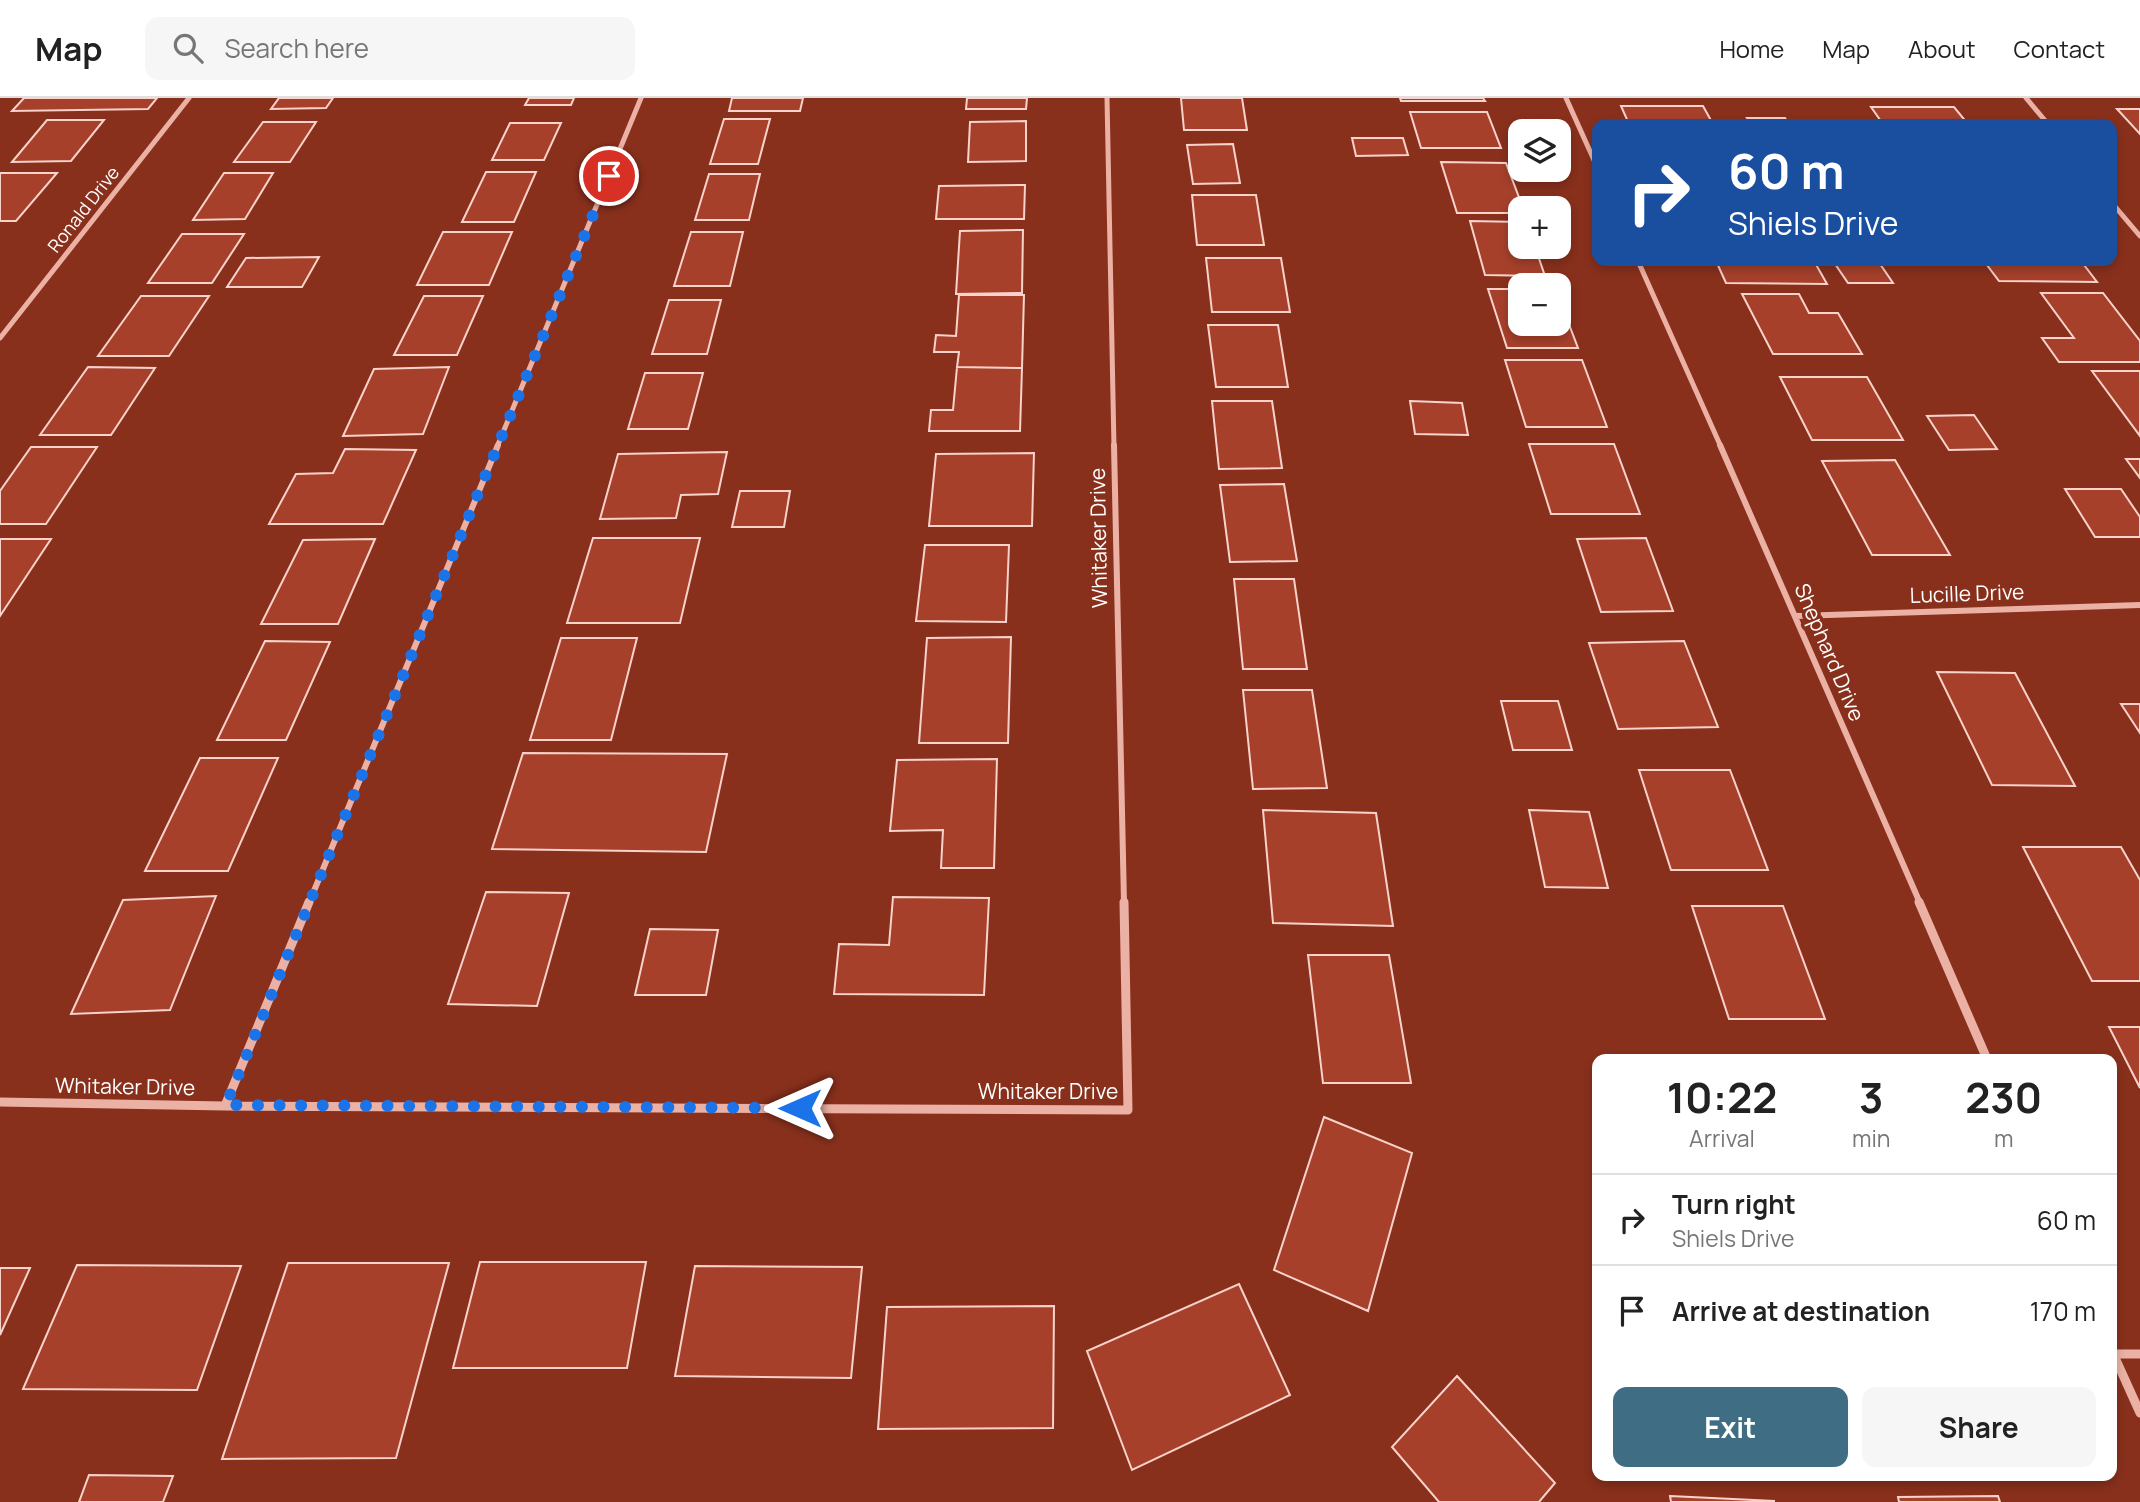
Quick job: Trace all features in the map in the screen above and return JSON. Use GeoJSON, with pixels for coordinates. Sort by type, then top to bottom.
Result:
{"type":"FeatureCollection","features":[{"type":"Feature","properties":{"kind":"street","name":"Ronald Drive"},"geometry":{"type":"LineString","coordinates":[[0,338],[189,98]]}},
{"type":"Feature","properties":{"kind":"street"},"geometry":{"type":"LineString","coordinates":[[226,1105],[641,98]]}},
{"type":"Feature","properties":{"kind":"street","name":"Whitaker Drive"},"geometry":{"type":"LineString","coordinates":[[0,1101],[226,1105],[1128,1110],[1107,98]]}},
{"type":"Feature","properties":{"kind":"street"},"geometry":{"type":"LineString","coordinates":[[1566,98],[1592,156]]}},
{"type":"Feature","properties":{"kind":"street"},"geometry":{"type":"LineString","coordinates":[[2026,98],[2044,119]]}},
{"type":"Feature","properties":{"kind":"street"},"geometry":{"type":"LineString","coordinates":[[2117,208],[2140,236]]}},
{"type":"Feature","properties":{"kind":"street","name":"Shephard Drive"},"geometry":{"type":"LineString","coordinates":[[1640,266],[1796,616],[1985,1054]]}},
{"type":"Feature","properties":{"kind":"street","name":"Lucille Drive"},"geometry":{"type":"LineString","coordinates":[[1796,616],[2140,606]]}},
{"type":"Feature","properties":{"kind":"street"},"geometry":{"type":"LineString","coordinates":[[2117,1352],[2140,1354]]}},
{"type":"Feature","properties":{"kind":"street"},"geometry":{"type":"LineString","coordinates":[[2117,1361],[2140,1413]]}},
{"type":"Feature","properties":{"kind":"building"},"geometry":{"type":"Polygon","coordinates":[[[24,98],[157,98],[148,109],[12,111],[24,98]]]}},
{"type":"Feature","properties":{"kind":"building"},"geometry":{"type":"Polygon","coordinates":[[[279,98],[333,98],[326,108],[271,109],[279,98]]]}},
{"type":"Feature","properties":{"kind":"building"},"geometry":{"type":"Polygon","coordinates":[[[529,98],[574,98],[571,105],[525,105],[529,98]]]}},
{"type":"Feature","properties":{"kind":"building"},"geometry":{"type":"Polygon","coordinates":[[[732,98],[803,98],[800,111],[729,111],[732,98]]]}},
{"type":"Feature","properties":{"kind":"building"},"geometry":{"type":"Polygon","coordinates":[[[967,98],[1027,98],[1026,109],[966,109],[967,98]]]}},
{"type":"Feature","properties":{"kind":"building"},"geometry":{"type":"Polygon","coordinates":[[[1181,98],[1242,98],[1247,130],[1184,130],[1181,98]]]}},
{"type":"Feature","properties":{"kind":"building"},"geometry":{"type":"Polygon","coordinates":[[[1400,98],[1483,98],[1485,101],[1401,101],[1400,98]]]}},
{"type":"Feature","properties":{"kind":"building"},"geometry":{"type":"Polygon","coordinates":[[[1621,106],[1703,106],[1710,119],[1627,119],[1621,106]]]}},
{"type":"Feature","properties":{"kind":"building"},"geometry":{"type":"Polygon","coordinates":[[[1871,107],[1954,107],[1964,119],[1879,119],[1871,107]]]}},
{"type":"Feature","properties":{"kind":"building"},"geometry":{"type":"Polygon","coordinates":[[[2117,109],[2140,109],[2140,134],[2117,109]]]}},
{"type":"Feature","properties":{"kind":"building"},"geometry":{"type":"Polygon","coordinates":[[[1410,112],[1487,112],[1501,148],[1421,148],[1410,112]]]}},
{"type":"Feature","properties":{"kind":"building"},"geometry":{"type":"Polygon","coordinates":[[[1747,118],[1786,119],[1748,119],[1747,118]]]}},
{"type":"Feature","properties":{"kind":"building"},"geometry":{"type":"Polygon","coordinates":[[[724,119],[770,119],[758,164],[710,164],[724,119]]]}},
{"type":"Feature","properties":{"kind":"building"},"geometry":{"type":"Polygon","coordinates":[[[47,120],[104,120],[71,161],[12,162],[47,120]]]}},
{"type":"Feature","properties":{"kind":"building"},"geometry":{"type":"Polygon","coordinates":[[[1026,121],[1026,161],[968,162],[970,122],[1026,121]]]}},
{"type":"Feature","properties":{"kind":"building"},"geometry":{"type":"Polygon","coordinates":[[[263,122],[316,122],[290,162],[234,162],[263,122]]]}},
{"type":"Feature","properties":{"kind":"building"},"geometry":{"type":"Polygon","coordinates":[[[510,123],[561,123],[544,160],[492,160],[510,123]]]}},
{"type":"Feature","properties":{"kind":"building"},"geometry":{"type":"Polygon","coordinates":[[[1352,138],[1403,138],[1408,155],[1356,156],[1352,138]]]}},
{"type":"Feature","properties":{"kind":"building"},"geometry":{"type":"Polygon","coordinates":[[[1233,144],[1240,183],[1193,184],[1187,145],[1233,144]]]}},
{"type":"Feature","properties":{"kind":"building"},"geometry":{"type":"Polygon","coordinates":[[[1441,162],[1506,163],[1508,182],[1513,182],[1518,196],[1508,196],[1508,213],[1457,213],[1441,162]]]}},
{"type":"Feature","properties":{"kind":"building"},"geometry":{"type":"Polygon","coordinates":[[[486,172],[536,172],[514,222],[462,222],[486,172]]]}},
{"type":"Feature","properties":{"kind":"building"},"geometry":{"type":"Polygon","coordinates":[[[0,173],[57,173],[16,221],[0,221],[0,173]]]}},
{"type":"Feature","properties":{"kind":"building"},"geometry":{"type":"Polygon","coordinates":[[[224,173],[273,173],[245,219],[193,220],[224,173]]]}},
{"type":"Feature","properties":{"kind":"building"},"geometry":{"type":"Polygon","coordinates":[[[709,174],[760,174],[749,220],[695,220],[709,174]]]}},
{"type":"Feature","properties":{"kind":"building"},"geometry":{"type":"Polygon","coordinates":[[[1025,185],[1024,219],[936,219],[939,186],[1025,185]]]}},
{"type":"Feature","properties":{"kind":"building"},"geometry":{"type":"Polygon","coordinates":[[[1192,195],[1256,195],[1264,245],[1197,245],[1192,195]]]}},
{"type":"Feature","properties":{"kind":"building"},"geometry":{"type":"Polygon","coordinates":[[[1470,221],[1508,222],[1508,259],[1539,259],[1544,273],[1508,273],[1508,275],[1485,275],[1470,221]]]}},
{"type":"Feature","properties":{"kind":"building"},"geometry":{"type":"Polygon","coordinates":[[[1023,230],[1022,293],[956,294],[960,231],[1023,230]]]}},
{"type":"Feature","properties":{"kind":"building"},"geometry":{"type":"Polygon","coordinates":[[[443,232],[512,232],[489,285],[417,285],[443,232]]]}},
{"type":"Feature","properties":{"kind":"building"},"geometry":{"type":"Polygon","coordinates":[[[691,232],[743,232],[730,286],[674,286],[691,232]]]}},
{"type":"Feature","properties":{"kind":"building"},"geometry":{"type":"Polygon","coordinates":[[[182,234],[244,234],[212,283],[148,283],[182,234]]]}},
{"type":"Feature","properties":{"kind":"building"},"geometry":{"type":"Polygon","coordinates":[[[319,257],[302,287],[227,287],[246,258],[319,257]]]}},
{"type":"Feature","properties":{"kind":"building"},"geometry":{"type":"Polygon","coordinates":[[[1206,258],[1281,258],[1290,312],[1212,312],[1206,258]]]}},
{"type":"Feature","properties":{"kind":"building"},"geometry":{"type":"Polygon","coordinates":[[[1718,266],[1817,266],[1827,284],[1726,283],[1718,266]]]}},
{"type":"Feature","properties":{"kind":"building"},"geometry":{"type":"Polygon","coordinates":[[[1836,266],[1881,266],[1893,283],[1848,283],[1836,266]]]}},
{"type":"Feature","properties":{"kind":"building"},"geometry":{"type":"Polygon","coordinates":[[[1988,266],[2085,266],[2097,282],[1999,281],[1988,266]]]}},
{"type":"Feature","properties":{"kind":"building"},"geometry":{"type":"Polygon","coordinates":[[[1488,289],[1508,289],[1508,336],[1571,336],[1571,330],[1578,348],[1507,348],[1488,289]]]}},
{"type":"Feature","properties":{"kind":"building"},"geometry":{"type":"Polygon","coordinates":[[[2041,293],[2103,293],[2140,341],[2140,362],[2059,362],[2042,338],[2074,338],[2041,293]]]}},
{"type":"Feature","properties":{"kind":"building"},"geometry":{"type":"Polygon","coordinates":[[[1742,294],[1799,294],[1809,313],[1838,313],[1862,354],[1773,354],[1742,294]]]}},
{"type":"Feature","properties":{"kind":"building"},"geometry":{"type":"Polygon","coordinates":[[[959,295],[1024,295],[1022,368],[957,367],[959,352],[934,352],[936,335],[956,336],[959,295]]]}},
{"type":"Feature","properties":{"kind":"building"},"geometry":{"type":"Polygon","coordinates":[[[141,296],[209,296],[169,356],[98,356],[141,296]]]}},
{"type":"Feature","properties":{"kind":"building"},"geometry":{"type":"Polygon","coordinates":[[[424,296],[483,296],[457,355],[394,355],[424,296]]]}},
{"type":"Feature","properties":{"kind":"building"},"geometry":{"type":"Polygon","coordinates":[[[669,300],[721,300],[707,354],[652,354],[669,300]]]}},
{"type":"Feature","properties":{"kind":"building"},"geometry":{"type":"Polygon","coordinates":[[[1208,325],[1278,325],[1288,387],[1216,387],[1208,325]]]}},
{"type":"Feature","properties":{"kind":"building"},"geometry":{"type":"Polygon","coordinates":[[[1505,360],[1582,360],[1607,427],[1526,427],[1505,360]]]}},
{"type":"Feature","properties":{"kind":"building"},"geometry":{"type":"Polygon","coordinates":[[[88,367],[155,368],[111,435],[40,435],[88,367]]]}},
{"type":"Feature","properties":{"kind":"building"},"geometry":{"type":"Polygon","coordinates":[[[449,367],[423,434],[343,436],[374,369],[449,367]]]}},
{"type":"Feature","properties":{"kind":"building"},"geometry":{"type":"Polygon","coordinates":[[[957,367],[1022,368],[1020,431],[929,431],[931,410],[953,410],[957,367]]]}},
{"type":"Feature","properties":{"kind":"building"},"geometry":{"type":"Polygon","coordinates":[[[2092,371],[2140,371],[2140,436],[2092,371]]]}},
{"type":"Feature","properties":{"kind":"building"},"geometry":{"type":"Polygon","coordinates":[[[645,373],[703,373],[688,429],[628,429],[645,373]]]}},
{"type":"Feature","properties":{"kind":"building"},"geometry":{"type":"Polygon","coordinates":[[[1780,377],[1867,377],[1903,440],[1812,440],[1780,377]]]}},
{"type":"Feature","properties":{"kind":"building"},"geometry":{"type":"Polygon","coordinates":[[[1212,401],[1272,401],[1282,468],[1219,469],[1212,401]]]}},
{"type":"Feature","properties":{"kind":"building"},"geometry":{"type":"Polygon","coordinates":[[[1410,401],[1462,403],[1468,435],[1415,434],[1410,401]]]}},
{"type":"Feature","properties":{"kind":"building"},"geometry":{"type":"Polygon","coordinates":[[[1974,415],[1997,449],[1949,450],[1927,416],[1974,415]]]}},
{"type":"Feature","properties":{"kind":"building"},"geometry":{"type":"Polygon","coordinates":[[[1529,444],[1614,444],[1640,514],[1551,514],[1529,444]]]}},
{"type":"Feature","properties":{"kind":"building"},"geometry":{"type":"Polygon","coordinates":[[[31,447],[97,447],[46,524],[0,524],[0,491],[31,447]]]}},
{"type":"Feature","properties":{"kind":"building"},"geometry":{"type":"Polygon","coordinates":[[[345,449],[416,450],[383,524],[269,524],[296,474],[333,473],[345,449]]]}},
{"type":"Feature","properties":{"kind":"building"},"geometry":{"type":"Polygon","coordinates":[[[727,452],[718,494],[681,495],[676,518],[600,519],[618,454],[727,452]]]}},
{"type":"Feature","properties":{"kind":"building"},"geometry":{"type":"Polygon","coordinates":[[[1034,453],[1032,526],[929,526],[936,454],[1034,453]]]}},
{"type":"Feature","properties":{"kind":"building"},"geometry":{"type":"Polygon","coordinates":[[[2126,459],[2140,459],[2140,478],[2126,459]]]}},
{"type":"Feature","properties":{"kind":"building"},"geometry":{"type":"Polygon","coordinates":[[[1895,460],[1950,555],[1872,555],[1822,461],[1895,460]]]}},
{"type":"Feature","properties":{"kind":"building"},"geometry":{"type":"Polygon","coordinates":[[[1284,484],[1297,561],[1230,562],[1220,485],[1284,484]]]}},
{"type":"Feature","properties":{"kind":"building"},"geometry":{"type":"Polygon","coordinates":[[[2065,489],[2121,489],[2140,517],[2140,537],[2095,537],[2065,489]]]}},
{"type":"Feature","properties":{"kind":"building"},"geometry":{"type":"Polygon","coordinates":[[[740,491],[790,491],[784,527],[732,527],[740,491]]]}},
{"type":"Feature","properties":{"kind":"building"},"geometry":{"type":"Polygon","coordinates":[[[593,538],[700,538],[680,623],[567,623],[593,538]]]}},
{"type":"Feature","properties":{"kind":"building"},"geometry":{"type":"Polygon","coordinates":[[[1646,538],[1673,611],[1601,612],[1577,539],[1646,538]]]}},
{"type":"Feature","properties":{"kind":"building"},"geometry":{"type":"Polygon","coordinates":[[[0,539],[51,539],[0,616],[0,539]]]}},
{"type":"Feature","properties":{"kind":"building"},"geometry":{"type":"Polygon","coordinates":[[[375,539],[338,624],[261,624],[303,540],[375,539]]]}},
{"type":"Feature","properties":{"kind":"building"},"geometry":{"type":"Polygon","coordinates":[[[925,545],[1009,545],[1006,622],[916,621],[925,545]]]}},
{"type":"Feature","properties":{"kind":"building"},"geometry":{"type":"Polygon","coordinates":[[[1234,579],[1294,579],[1307,669],[1243,669],[1234,579]]]}},
{"type":"Feature","properties":{"kind":"building"},"geometry":{"type":"Polygon","coordinates":[[[1011,637],[1008,743],[919,743],[927,638],[1011,637]]]}},
{"type":"Feature","properties":{"kind":"building"},"geometry":{"type":"Polygon","coordinates":[[[561,638],[637,638],[611,740],[530,740],[561,638]]]}},
{"type":"Feature","properties":{"kind":"building"},"geometry":{"type":"Polygon","coordinates":[[[265,641],[330,642],[286,740],[217,740],[265,641]]]}},
{"type":"Feature","properties":{"kind":"building"},"geometry":{"type":"Polygon","coordinates":[[[1684,641],[1718,727],[1618,729],[1589,643],[1684,641]]]}},
{"type":"Feature","properties":{"kind":"building"},"geometry":{"type":"Polygon","coordinates":[[[1937,672],[2015,673],[2075,786],[1992,785],[1937,672]]]}},
{"type":"Feature","properties":{"kind":"building"},"geometry":{"type":"Polygon","coordinates":[[[1243,690],[1312,690],[1327,788],[1253,789],[1243,690]]]}},
{"type":"Feature","properties":{"kind":"building"},"geometry":{"type":"Polygon","coordinates":[[[1501,701],[1558,701],[1572,750],[1513,750],[1501,701]]]}},
{"type":"Feature","properties":{"kind":"building"},"geometry":{"type":"Polygon","coordinates":[[[2121,704],[2140,704],[2140,733],[2121,704]]]}},
{"type":"Feature","properties":{"kind":"building"},"geometry":{"type":"Polygon","coordinates":[[[523,753],[727,754],[706,852],[492,849],[523,753]]]}},
{"type":"Feature","properties":{"kind":"building"},"geometry":{"type":"Polygon","coordinates":[[[200,758],[278,758],[228,871],[145,871],[200,758]]]}},
{"type":"Feature","properties":{"kind":"building"},"geometry":{"type":"Polygon","coordinates":[[[997,759],[994,868],[941,868],[943,830],[890,831],[897,760],[997,759]]]}},
{"type":"Feature","properties":{"kind":"building"},"geometry":{"type":"Polygon","coordinates":[[[1639,770],[1730,770],[1768,870],[1671,870],[1639,770]]]}},
{"type":"Feature","properties":{"kind":"building"},"geometry":{"type":"Polygon","coordinates":[[[1263,810],[1376,813],[1393,926],[1273,923],[1263,810]]]}},
{"type":"Feature","properties":{"kind":"building"},"geometry":{"type":"Polygon","coordinates":[[[1529,810],[1589,812],[1608,888],[1545,887],[1529,810]]]}},
{"type":"Feature","properties":{"kind":"building"},"geometry":{"type":"Polygon","coordinates":[[[2023,847],[2121,847],[2140,880],[2140,981],[2092,981],[2023,847]]]}},
{"type":"Feature","properties":{"kind":"building"},"geometry":{"type":"Polygon","coordinates":[[[486,892],[569,893],[537,1006],[448,1004],[486,892]]]}},
{"type":"Feature","properties":{"kind":"building"},"geometry":{"type":"Polygon","coordinates":[[[216,896],[170,1010],[71,1014],[123,900],[216,896]]]}},
{"type":"Feature","properties":{"kind":"building"},"geometry":{"type":"Polygon","coordinates":[[[893,897],[989,898],[984,995],[834,994],[839,944],[889,945],[893,897]]]}},
{"type":"Feature","properties":{"kind":"building"},"geometry":{"type":"Polygon","coordinates":[[[1692,906],[1783,906],[1825,1019],[1729,1019],[1692,906]]]}},
{"type":"Feature","properties":{"kind":"building"},"geometry":{"type":"Polygon","coordinates":[[[650,929],[718,930],[706,995],[635,995],[650,929]]]}},
{"type":"Feature","properties":{"kind":"building"},"geometry":{"type":"Polygon","coordinates":[[[1308,955],[1389,955],[1411,1083],[1323,1083],[1308,955]]]}},
{"type":"Feature","properties":{"kind":"building"},"geometry":{"type":"Polygon","coordinates":[[[2109,1027],[2140,1027],[2140,1088],[2109,1027]]]}},
{"type":"Feature","properties":{"kind":"building"},"geometry":{"type":"Polygon","coordinates":[[[1324,1117],[1412,1153],[1368,1311],[1274,1270],[1324,1117]]]}},
{"type":"Feature","properties":{"kind":"building"},"geometry":{"type":"Polygon","coordinates":[[[480,1262],[646,1262],[627,1368],[453,1368],[480,1262]]]}},
{"type":"Feature","properties":{"kind":"building"},"geometry":{"type":"Polygon","coordinates":[[[288,1263],[449,1263],[396,1458],[222,1459],[288,1263]]]}},
{"type":"Feature","properties":{"kind":"building"},"geometry":{"type":"Polygon","coordinates":[[[77,1265],[241,1266],[197,1390],[23,1389],[77,1265]]]}},
{"type":"Feature","properties":{"kind":"building"},"geometry":{"type":"Polygon","coordinates":[[[695,1266],[862,1267],[851,1378],[675,1376],[695,1266]]]}},
{"type":"Feature","properties":{"kind":"building"},"geometry":{"type":"Polygon","coordinates":[[[0,1268],[30,1268],[0,1335],[0,1268]]]}},
{"type":"Feature","properties":{"kind":"building"},"geometry":{"type":"Polygon","coordinates":[[[1239,1284],[1290,1395],[1132,1470],[1087,1351],[1239,1284]]]}},
{"type":"Feature","properties":{"kind":"building"},"geometry":{"type":"Polygon","coordinates":[[[1054,1306],[1053,1428],[878,1429],[887,1307],[1054,1306]]]}},
{"type":"Feature","properties":{"kind":"building"},"geometry":{"type":"Polygon","coordinates":[[[1457,1376],[1555,1483],[1539,1502],[1439,1502],[1392,1447],[1457,1376]]]}},
{"type":"Feature","properties":{"kind":"building"},"geometry":{"type":"Polygon","coordinates":[[[89,1475],[173,1476],[163,1502],[79,1502],[89,1475]]]}},
{"type":"Feature","properties":{"kind":"building"},"geometry":{"type":"Polygon","coordinates":[[[1670,1496],[1774,1501],[1774,1502],[1671,1502],[1670,1496]]]}},
{"type":"Feature","properties":{"kind":"building"},"geometry":{"type":"Polygon","coordinates":[[[1998,1496],[2000,1502],[1899,1502],[1898,1497],[1998,1496]]]}},
{"type":"Feature","properties":{"kind":"route"},"geometry":{"type":"LineString","coordinates":[[609,176],[226,1105],[800,1108]]}}]}
